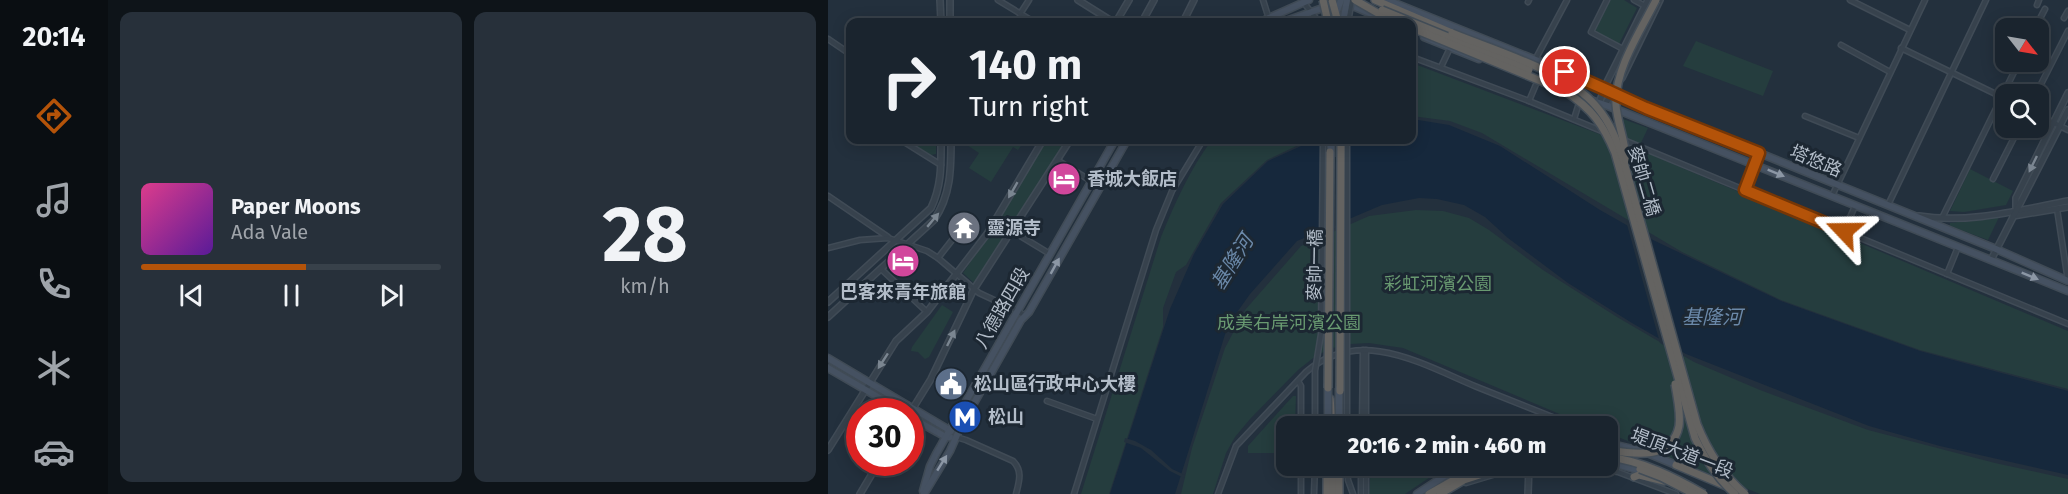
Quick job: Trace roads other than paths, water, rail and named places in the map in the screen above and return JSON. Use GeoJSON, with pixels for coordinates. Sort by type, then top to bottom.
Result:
{"type":"FeatureCollection","features":[{"type":"Feature","properties":{"kind":"highway"},"geometry":{"type":"LineString","coordinates":[[1323,0],[1327,18]]}},
{"type":"Feature","properties":{"kind":"highway"},"geometry":{"type":"LineString","coordinates":[[1332,0],[1337,18]]}},
{"type":"Feature","properties":{"kind":"highway"},"geometry":{"type":"LineString","coordinates":[[1342,0],[1365,3],[1402,18]]}},
{"type":"Feature","properties":{"kind":"highway"},"geometry":{"type":"LineString","coordinates":[[1353,0],[1390,18]]}},
{"type":"Feature","properties":{"kind":"highway","name":"麥帥二橋"},"geometry":{"type":"LineString","coordinates":[[1375,0],[1552,74],[1579,89],[1598,107],[1616,139],[1626,169],[1697,424],[1716,463],[1732,483],[1745,494]]}},
{"type":"Feature","properties":{"kind":"highway"},"geometry":{"type":"LineString","coordinates":[[1626,169],[1626,155],[1617,119],[1617,88],[1620,73],[1658,0]]}},
{"type":"Feature","properties":{"kind":"highway"},"geometry":{"type":"LineString","coordinates":[[1416,24],[1558,82],[1581,100]]}},
{"type":"Feature","properties":{"kind":"highway","name":"麥帥二橋"},"geometry":{"type":"LineString","coordinates":[[1416,32],[1548,83],[1581,100],[1602,125],[1614,153],[1688,417],[1703,454],[1716,474],[1736,494]]}},
{"type":"Feature","properties":{"kind":"highway","name":"麥帥一橋"},"geometry":{"type":"LineString","coordinates":[[1331,144],[1328,388],[1333,416]]}},
{"type":"Feature","properties":{"kind":"highway","name":"麥帥一橋"},"geometry":{"type":"LineString","coordinates":[[1336,416],[1340,391],[1341,144]]}},
{"type":"Feature","properties":{"kind":"highway"},"geometry":{"type":"LineString","coordinates":[[1618,447],[1636,454],[1653,453],[1664,448],[1673,439],[1679,428],[1680,418],[1676,372]]}},
{"type":"Feature","properties":{"kind":"highway"},"geometry":{"type":"LineString","coordinates":[[1618,460],[1648,467],[1704,494]]}},
{"type":"Feature","properties":{"kind":"highway","name":"堤頂大道一段"},"geometry":{"type":"LineString","coordinates":[[1676,465],[1745,494]]}},
{"type":"Feature","properties":{"kind":"highway"},"geometry":{"type":"LineString","coordinates":[[1618,466],[1646,471],[1694,494]]}},
{"type":"Feature","properties":{"kind":"highway"},"geometry":{"type":"LineString","coordinates":[[1634,477],[1639,475],[1668,482]]}},
{"type":"Feature","properties":{"kind":"highway"},"geometry":{"type":"LineString","coordinates":[[1327,476],[1327,494]]}},
{"type":"Feature","properties":{"kind":"highway"},"geometry":{"type":"LineString","coordinates":[[1333,476],[1333,494]]}},
{"type":"Feature","properties":{"kind":"highway"},"geometry":{"type":"LineString","coordinates":[[1339,494],[1341,476]]}},
{"type":"Feature","properties":{"kind":"highway"},"geometry":{"type":"LineString","coordinates":[[1429,494],[1462,476]]}},
{"type":"Feature","properties":{"kind":"highway"},"geometry":{"type":"LineString","coordinates":[[1440,494],[1464,480],[1477,476]]}},
{"type":"Feature","properties":{"kind":"highway","name":"堤頂大道一段"},"geometry":{"type":"LineString","coordinates":[[1668,482],[1694,494]]}},
{"type":"Feature","properties":{"kind":"main road"},"geometry":{"type":"LineString","coordinates":[[1335,18],[1342,0]]}},
{"type":"Feature","properties":{"kind":"main road"},"geometry":{"type":"LineString","coordinates":[[1342,0],[1343,18]]}},
{"type":"Feature","properties":{"kind":"main road"},"geometry":{"type":"LineString","coordinates":[[1293,18],[1342,0],[1382,18]]}},
{"type":"Feature","properties":{"kind":"main road","name":"塔悠路"},"geometry":{"type":"LineString","coordinates":[[1387,0],[1837,186],[1996,249],[2068,281]]}},
{"type":"Feature","properties":{"kind":"main road"},"geometry":{"type":"LineString","coordinates":[[1271,18],[1306,1]]}},
{"type":"Feature","properties":{"kind":"main road","name":"塔悠路"},"geometry":{"type":"LineString","coordinates":[[1416,32],[1450,48],[1581,100],[1602,103],[2066,291]]}},
{"type":"Feature","properties":{"kind":"main road","name":"八德路四段"},"geometry":{"type":"LineString","coordinates":[[923,494],[930,466],[1113,144]]}},
{"type":"Feature","properties":{"kind":"main road","name":"八德路四段"},"geometry":{"type":"LineString","coordinates":[[923,494],[1125,144]]}},
{"type":"Feature","properties":{"kind":"main road","name":"麥帥一橋"},"geometry":{"type":"LineString","coordinates":[[1331,144],[1334,416]]}},
{"type":"Feature","properties":{"kind":"main road","name":"麥帥一橋"},"geometry":{"type":"LineString","coordinates":[[1334,416],[1341,144]]}},
{"type":"Feature","properties":{"kind":"main road"},"geometry":{"type":"LineString","coordinates":[[828,358],[870,381],[892,398]]}},
{"type":"Feature","properties":{"kind":"main road"},"geometry":{"type":"LineString","coordinates":[[828,368],[879,398]]}},
{"type":"Feature","properties":{"kind":"main road"},"geometry":{"type":"LineString","coordinates":[[924,418],[950,430],[956,437]]}},
{"type":"Feature","properties":{"kind":"main road"},"geometry":{"type":"LineString","coordinates":[[924,421],[946,437],[956,437]]}},
{"type":"Feature","properties":{"kind":"main road","name":"堤頂大道一段"},"geometry":{"type":"LineString","coordinates":[[1618,445],[1645,452],[1676,465]]}},
{"type":"Feature","properties":{"kind":"main road","name":"堤頂大道一段"},"geometry":{"type":"LineString","coordinates":[[1618,466],[1638,470],[1668,482]]}},
{"type":"Feature","properties":{"kind":"main road"},"geometry":{"type":"LineString","coordinates":[[1418,494],[1445,476]]}},
{"type":"Feature","properties":{"kind":"main road"},"geometry":{"type":"LineString","coordinates":[[1445,494],[1481,476]]}},
{"type":"Feature","properties":{"kind":"street"},"geometry":{"type":"LineString","coordinates":[[940,0],[941,18]]}},
{"type":"Feature","properties":{"kind":"street"},"geometry":{"type":"LineString","coordinates":[[950,0],[950,18]]}},
{"type":"Feature","properties":{"kind":"street"},"geometry":{"type":"LineString","coordinates":[[998,0],[1027,18]]}},
{"type":"Feature","properties":{"kind":"street"},"geometry":{"type":"LineString","coordinates":[[1020,14],[1029,0]]}},
{"type":"Feature","properties":{"kind":"street"},"geometry":{"type":"LineString","coordinates":[[1078,0],[1107,18]]}},
{"type":"Feature","properties":{"kind":"street"},"geometry":{"type":"LineString","coordinates":[[1117,18],[1130,0]]}},
{"type":"Feature","properties":{"kind":"street"},"geometry":{"type":"LineString","coordinates":[[1185,18],[1194,0]]}},
{"type":"Feature","properties":{"kind":"street"},"geometry":{"type":"LineString","coordinates":[[1263,0],[1269,18]]}},
{"type":"Feature","properties":{"kind":"street"},"geometry":{"type":"LineString","coordinates":[[1329,18],[1332,0]]}},
{"type":"Feature","properties":{"kind":"street"},"geometry":{"type":"LineString","coordinates":[[1349,18],[1353,0]]}},
{"type":"Feature","properties":{"kind":"street"},"geometry":{"type":"LineString","coordinates":[[1534,60],[1567,0]]}},
{"type":"Feature","properties":{"kind":"street"},"geometry":{"type":"LineString","coordinates":[[1607,0],[1591,32],[1623,49]]}},
{"type":"Feature","properties":{"kind":"street"},"geometry":{"type":"LineString","coordinates":[[1602,103],[1604,88],[1646,3],[1634,0]]}},
{"type":"Feature","properties":{"kind":"street"},"geometry":{"type":"LineString","coordinates":[[1602,103],[1612,93],[1628,67],[1658,0]]}},
{"type":"Feature","properties":{"kind":"street"},"geometry":{"type":"LineString","coordinates":[[1850,0],[1910,30]]}},
{"type":"Feature","properties":{"kind":"street"},"geometry":{"type":"LineString","coordinates":[[1832,196],[1925,0]]}},
{"type":"Feature","properties":{"kind":"street"},"geometry":{"type":"LineString","coordinates":[[1888,206],[1986,0]]}},
{"type":"Feature","properties":{"kind":"street"},"geometry":{"type":"LineString","coordinates":[[1306,1],[1316,18]]}},
{"type":"Feature","properties":{"kind":"street"},"geometry":{"type":"LineString","coordinates":[[1144,18],[1154,2]]}},
{"type":"Feature","properties":{"kind":"street"},"geometry":{"type":"LineString","coordinates":[[2040,18],[2045,9]]}},
{"type":"Feature","properties":{"kind":"street"},"geometry":{"type":"LineString","coordinates":[[2064,18],[2068,11]]}},
{"type":"Feature","properties":{"kind":"street"},"geometry":{"type":"LineString","coordinates":[[2041,84],[2068,31]]}},
{"type":"Feature","properties":{"kind":"street"},"geometry":{"type":"LineString","coordinates":[[828,39],[846,51]]}},
{"type":"Feature","properties":{"kind":"street"},"geometry":{"type":"LineString","coordinates":[[1841,45],[1890,72]]}},
{"type":"Feature","properties":{"kind":"street"},"geometry":{"type":"LineString","coordinates":[[1441,68],[1450,48]]}},
{"type":"Feature","properties":{"kind":"street"},"geometry":{"type":"LineString","coordinates":[[1901,48],[1995,94]]}},
{"type":"Feature","properties":{"kind":"street"},"geometry":{"type":"LineString","coordinates":[[1416,59],[1574,119],[1947,274],[2067,321]]}},
{"type":"Feature","properties":{"kind":"street"},"geometry":{"type":"LineString","coordinates":[[1616,62],[1628,67]]}},
{"type":"Feature","properties":{"kind":"street"},"geometry":{"type":"LineString","coordinates":[[1529,101],[1537,82]]}},
{"type":"Feature","properties":{"kind":"street"},"geometry":{"type":"LineString","coordinates":[[2014,213],[2016,198],[2068,93]]}},
{"type":"Feature","properties":{"kind":"street"},"geometry":{"type":"LineString","coordinates":[[1574,119],[1581,100]]}},
{"type":"Feature","properties":{"kind":"street"},"geometry":{"type":"LineString","coordinates":[[1991,260],[2068,110]]}},
{"type":"Feature","properties":{"kind":"street"},"geometry":{"type":"LineString","coordinates":[[1805,116],[1859,138]]}},
{"type":"Feature","properties":{"kind":"street"},"geometry":{"type":"LineString","coordinates":[[1942,219],[1995,116]]}},
{"type":"Feature","properties":{"kind":"street"},"geometry":{"type":"LineString","coordinates":[[2049,121],[2068,130]]}},
{"type":"Feature","properties":{"kind":"street"},"geometry":{"type":"LineString","coordinates":[[1993,179],[2014,138]]}},
{"type":"Feature","properties":{"kind":"street"},"geometry":{"type":"LineString","coordinates":[[907,144],[941,165]]}},
{"type":"Feature","properties":{"kind":"street"},"geometry":{"type":"LineString","coordinates":[[828,302],[931,208],[938,194],[941,144]]}},
{"type":"Feature","properties":{"kind":"street"},"geometry":{"type":"LineString","coordinates":[[828,316],[934,220],[948,191],[951,144]]}},
{"type":"Feature","properties":{"kind":"street"},"geometry":{"type":"LineString","coordinates":[[828,450],[896,341],[927,312],[987,234],[1041,144]]}},
{"type":"Feature","properties":{"kind":"street"},"geometry":{"type":"LineString","coordinates":[[921,398],[974,289],[1067,144]]}},
{"type":"Feature","properties":{"kind":"street"},"geometry":{"type":"LineString","coordinates":[[1074,494],[1161,218],[1172,191],[1201,144]]}},
{"type":"Feature","properties":{"kind":"street"},"geometry":{"type":"LineString","coordinates":[[1315,416],[1316,371],[1321,334],[1323,144]]}},
{"type":"Feature","properties":{"kind":"street"},"geometry":{"type":"LineString","coordinates":[[1347,144],[1347,416]]}},
{"type":"Feature","properties":{"kind":"street"},"geometry":{"type":"LineString","coordinates":[[1745,190],[1759,153]]}},
{"type":"Feature","properties":{"kind":"street"},"geometry":{"type":"LineString","coordinates":[[1057,160],[1091,181]]}},
{"type":"Feature","properties":{"kind":"street"},"geometry":{"type":"LineString","coordinates":[[828,196],[888,238],[927,251],[974,289],[1025,316]]}},
{"type":"Feature","properties":{"kind":"street"},"geometry":{"type":"LineString","coordinates":[[2014,213],[2068,201]]}},
{"type":"Feature","properties":{"kind":"street"},"geometry":{"type":"LineString","coordinates":[[1844,231],[1855,206]]}},
{"type":"Feature","properties":{"kind":"street"},"geometry":{"type":"LineString","coordinates":[[1898,210],[1942,219],[2068,207]]}},
{"type":"Feature","properties":{"kind":"street"},"geometry":{"type":"LineString","coordinates":[[2057,209],[2068,281],[2066,291]]}},
{"type":"Feature","properties":{"kind":"street"},"geometry":{"type":"LineString","coordinates":[[1012,231],[1050,255]]}},
{"type":"Feature","properties":{"kind":"street"},"geometry":{"type":"LineString","coordinates":[[938,258],[956,235]]}},
{"type":"Feature","properties":{"kind":"street"},"geometry":{"type":"LineString","coordinates":[[828,248],[860,240],[888,238]]}},
{"type":"Feature","properties":{"kind":"street"},"geometry":{"type":"LineString","coordinates":[[1947,274],[1958,247]]}},
{"type":"Feature","properties":{"kind":"street"},"geometry":{"type":"LineString","coordinates":[[881,269],[927,312]]}},
{"type":"Feature","properties":{"kind":"street"},"geometry":{"type":"LineString","coordinates":[[1364,416],[1365,350]]}},
{"type":"Feature","properties":{"kind":"street"},"geometry":{"type":"LineString","coordinates":[[1218,494],[1236,446],[1316,364],[1342,352],[1365,350],[1393,354],[1421,362],[1551,416]]}},
{"type":"Feature","properties":{"kind":"street"},"geometry":{"type":"LineString","coordinates":[[1298,381],[1301,416]]}},
{"type":"Feature","properties":{"kind":"street"},"geometry":{"type":"LineString","coordinates":[[1047,401],[1097,419]]}},
{"type":"Feature","properties":{"kind":"street"},"geometry":{"type":"LineString","coordinates":[[956,437],[1013,461],[1020,471],[1016,494]]}},
{"type":"Feature","properties":{"kind":"street"},"geometry":{"type":"LineString","coordinates":[[1618,473],[1676,494]]}},
{"type":"Feature","properties":{"kind":"street"},"geometry":{"type":"LineString","coordinates":[[860,494],[871,476]]}},
{"type":"Feature","properties":{"kind":"street"},"geometry":{"type":"LineString","coordinates":[[1301,476],[1301,494]]}},
{"type":"Feature","properties":{"kind":"street"},"geometry":{"type":"LineString","coordinates":[[1314,494],[1315,476]]}},
{"type":"Feature","properties":{"kind":"street"},"geometry":{"type":"LineString","coordinates":[[1345,476],[1353,494]]}},
{"type":"Feature","properties":{"kind":"street"},"geometry":{"type":"LineString","coordinates":[[1363,494],[1364,476]]}},
{"type":"Feature","properties":{"kind":"street"},"geometry":{"type":"LineString","coordinates":[[1466,483],[1492,476]]}},
{"type":"Feature","properties":{"kind":"street"},"geometry":{"type":"LineString","coordinates":[[1528,494],[1529,476]]}},
{"type":"Feature","properties":{"kind":"water","name":"基隆河"},"geometry":{"type":"Polygon","coordinates":[[[1416,120],[1449,125],[1500,146],[1600,210],[1653,240],[1781,301],[1920,351],[2068,391],[2068,475],[1940,446],[1869,426],[1686,354],[1568,283],[1508,238],[1485,217],[1464,205],[1419,198],[1382,205],[1297,241],[1250,294],[1228,325],[1175,494],[1110,494],[1170,309],[1194,254],[1223,204],[1268,161],[1306,144],[1416,144],[1416,120]]]}},
{"type":"Feature","properties":{"kind":"place","name":"香城大飯店"},"geometry":{"type":"Point","coordinates":[1064,179]}},
{"type":"Feature","properties":{"kind":"place","name":"靈源寺"},"geometry":{"type":"Point","coordinates":[964,228]}},
{"type":"Feature","properties":{"kind":"place","name":"巴客來青年旅館"},"geometry":{"type":"Point","coordinates":[903,261]}},
{"type":"Feature","properties":{"kind":"place","name":"松山區行政中心大樓"},"geometry":{"type":"Point","coordinates":[951,384]}},
{"type":"Feature","properties":{"kind":"place","name":"松山"},"geometry":{"type":"Point","coordinates":[965,417]}},
{"type":"Feature","properties":{"kind":"park label","name":"彩虹河濱公園"},"geometry":{"type":"Point","coordinates":[1438,284]}},
{"type":"Feature","properties":{"kind":"park label","name":"成美右岸河濱公園"},"geometry":{"type":"Point","coordinates":[1289,323]}}]}
